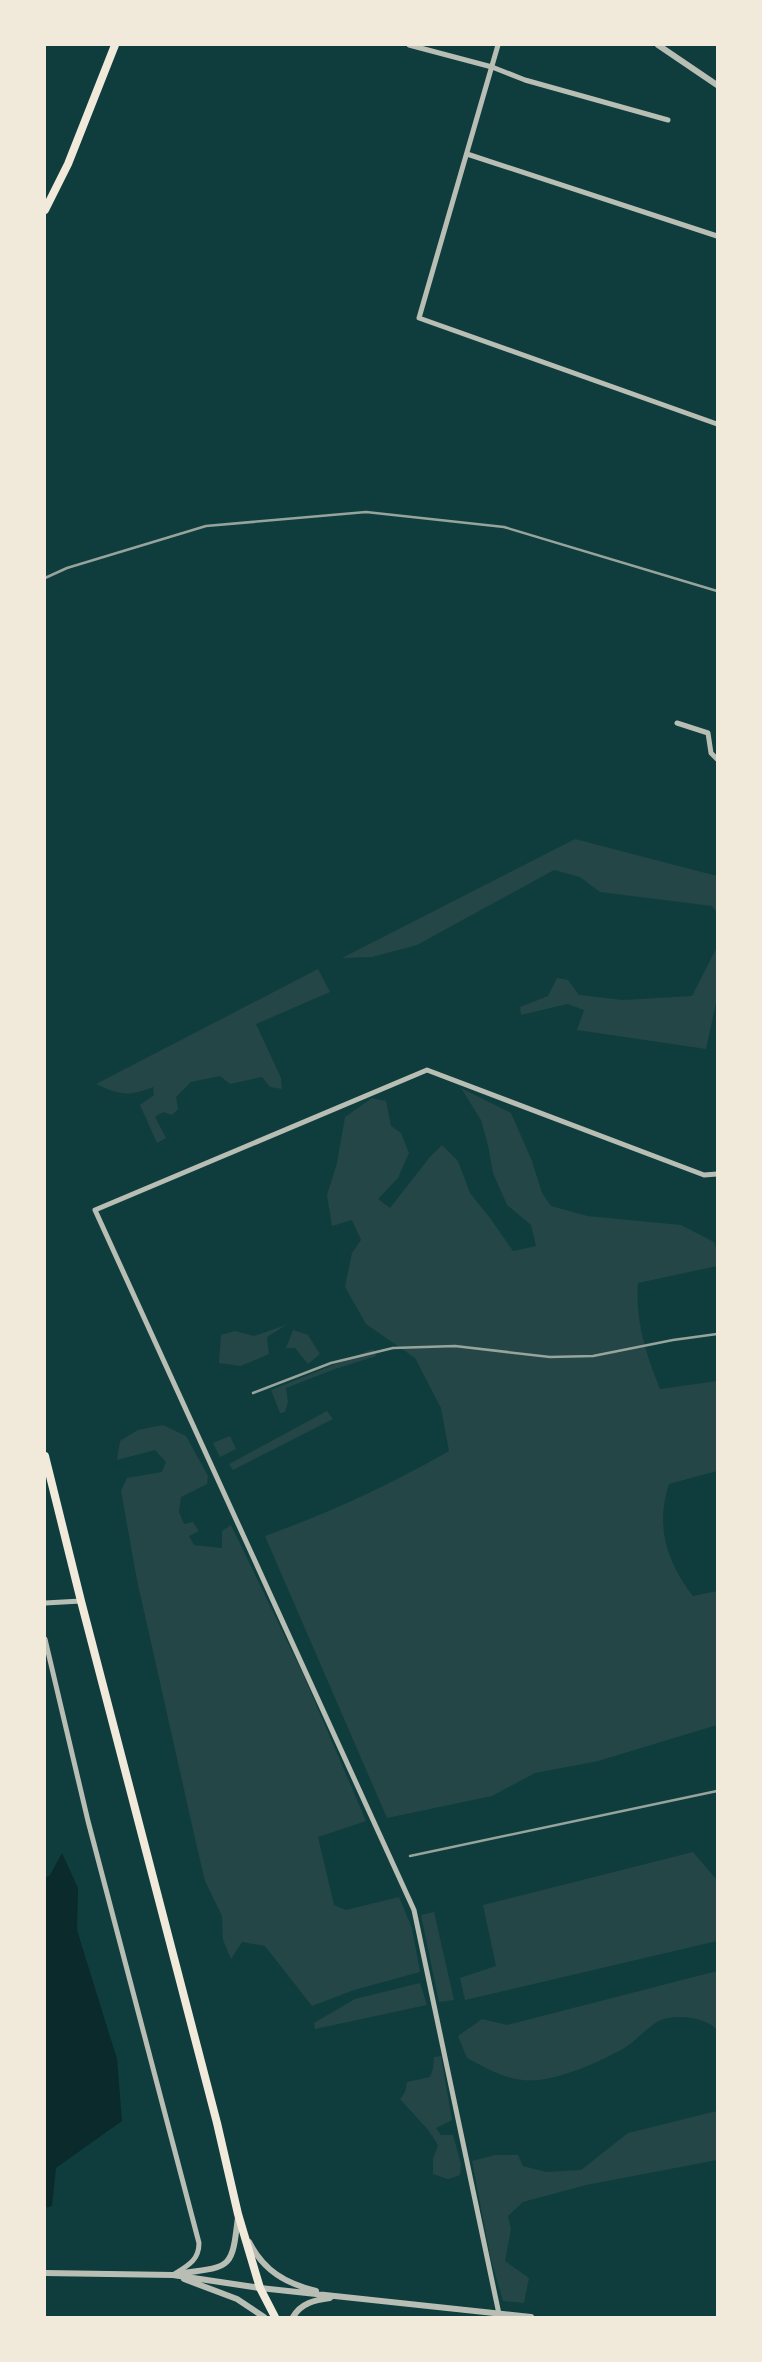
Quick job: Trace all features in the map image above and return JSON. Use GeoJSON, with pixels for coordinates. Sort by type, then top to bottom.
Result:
{"type":"FeatureCollection","features":[{"type":"Feature","properties":{"kind":"main road"},"geometry":{"type":"LineString","coordinates":[[45,210],[68,164],[115,45]]}},
{"type":"Feature","properties":{"kind":"main road"},"geometry":{"type":"LineString","coordinates":[[45,1456],[217,2123],[238,2214],[260,2288],[275,2317]]}},
{"type":"Feature","properties":{"kind":"street"},"geometry":{"type":"LineString","coordinates":[[409,45],[492,67],[525,80],[668,120]]}},
{"type":"Feature","properties":{"kind":"street"},"geometry":{"type":"LineString","coordinates":[[498,45],[419,318],[717,424]]}},
{"type":"Feature","properties":{"kind":"street"},"geometry":{"type":"LineString","coordinates":[[658,45],[717,85]]}},
{"type":"Feature","properties":{"kind":"street"},"geometry":{"type":"LineString","coordinates":[[467,154],[717,236]]}},
{"type":"Feature","properties":{"kind":"street"},"geometry":{"type":"LineString","coordinates":[[676,723],[708,733],[711,753],[717,759]]}},
{"type":"Feature","properties":{"kind":"street"},"geometry":{"type":"LineString","coordinates":[[499,2314],[414,1910],[94,1210],[427,1070],[704,1175],[717,1174]]}},
{"type":"Feature","properties":{"kind":"street"},"geometry":{"type":"LineString","coordinates":[[45,1603],[81,1601]]}},
{"type":"Feature","properties":{"kind":"street"},"geometry":{"type":"LineString","coordinates":[[45,1639],[88,1821],[198,2243],[199,2252],[195,2260],[173,2275]]}},
{"type":"Feature","properties":{"kind":"street"},"geometry":{"type":"LineString","coordinates":[[173,2275],[216,2269],[228,2262],[234,2250],[238,2214]]}},
{"type":"Feature","properties":{"kind":"street"},"geometry":{"type":"LineString","coordinates":[[244,2233],[255,2254],[278,2277],[291,2283],[337,2296]]}},
{"type":"Feature","properties":{"kind":"street"},"geometry":{"type":"LineString","coordinates":[[45,2273],[173,2275],[260,2288],[531,2317]]}},
{"type":"Feature","properties":{"kind":"street"},"geometry":{"type":"LineString","coordinates":[[173,2275],[237,2299],[264,2317]]}},
{"type":"Feature","properties":{"kind":"street"},"geometry":{"type":"LineString","coordinates":[[293,2317],[299,2309],[309,2302],[337,2296]]}},
{"type":"Feature","properties":{"kind":"shaded area"},"geometry":{"type":"Polygon","coordinates":[[[575,839],[717,876],[717,913],[712,906],[600,892],[580,877],[554,870],[417,945],[372,957],[342,958],[575,839]]]}},
{"type":"Feature","properties":{"kind":"shaded area"},"geometry":{"type":"Polygon","coordinates":[[[717,947],[717,998],[706,1049],[577,1030],[584,1010],[567,1004],[521,1015],[520,1007],[548,996],[557,978],[568,980],[579,995],[623,1000],[692,996],[717,947]]]}},
{"type":"Feature","properties":{"kind":"shaded area"},"geometry":{"type":"Polygon","coordinates":[[[318,969],[330,992],[256,1024],[281,1078],[282,1089],[270,1087],[262,1077],[230,1084],[220,1076],[191,1082],[176,1097],[178,1109],[172,1115],[163,1112],[155,1117],[166,1138],[157,1143],[140,1105],[154,1095],[153,1087],[137,1092],[124,1093],[112,1091],[96,1084],[318,969]]]}},
{"type":"Feature","properties":{"kind":"shaded area"},"geometry":{"type":"Polygon","coordinates":[[[461,1088],[511,1113],[532,1161],[542,1193],[551,1206],[587,1216],[681,1225],[714,1242],[717,1251],[717,1266],[638,1283],[638,1310],[650,1363],[660,1389],[717,1381],[717,1471],[669,1484],[663,1515],[666,1543],[670,1557],[693,1596],[717,1591],[717,1725],[598,1761],[535,1773],[492,1796],[387,1818],[265,1536],[359,1498],[449,1451],[441,1408],[415,1358],[366,1324],[345,1287],[352,1253],[361,1240],[352,1220],[332,1226],[327,1195],[337,1163],[345,1117],[372,1098],[386,1101],[391,1126],[401,1133],[409,1153],[398,1178],[378,1199],[390,1208],[429,1158],[442,1145],[458,1161],[470,1193],[513,1251],[536,1246],[531,1225],[507,1205],[493,1173],[481,1120],[461,1088]]]}},
{"type":"Feature","properties":{"kind":"shaded area"},"geometry":{"type":"Polygon","coordinates":[[[286,1325],[267,1337],[269,1354],[241,1366],[219,1363],[221,1335],[235,1331],[254,1336],[286,1325]]]}},
{"type":"Feature","properties":{"kind":"shaded area"},"geometry":{"type":"Polygon","coordinates":[[[293,1330],[308,1335],[320,1354],[308,1364],[295,1348],[286,1348],[293,1330]]]}},
{"type":"Feature","properties":{"kind":"shaded area"},"geometry":{"type":"Polygon","coordinates":[[[373,1349],[376,1356],[286,1388],[288,1402],[285,1412],[280,1413],[271,1390],[373,1349]]]}},
{"type":"Feature","properties":{"kind":"shaded area"},"geometry":{"type":"Polygon","coordinates":[[[327,1411],[333,1419],[233,1470],[229,1464],[327,1411]]]}},
{"type":"Feature","properties":{"kind":"shaded area"},"geometry":{"type":"Polygon","coordinates":[[[163,1425],[186,1436],[208,1476],[207,1484],[181,1497],[179,1512],[184,1524],[193,1522],[199,1531],[189,1536],[194,1545],[222,1548],[222,1531],[231,1525],[303,1674],[366,1821],[318,1837],[334,1905],[346,1910],[399,1897],[412,1928],[420,1972],[354,1990],[312,2006],[265,1946],[242,1942],[231,1959],[223,1940],[222,1916],[205,1881],[196,1843],[137,1580],[121,1491],[127,1478],[162,1472],[166,1462],[155,1450],[117,1460],[120,1441],[138,1430],[163,1425]]]}},
{"type":"Feature","properties":{"kind":"shaded area"},"geometry":{"type":"Polygon","coordinates":[[[230,1436],[236,1449],[220,1457],[213,1443],[230,1436]]]}},
{"type":"Feature","properties":{"kind":"shaded area"},"geometry":{"type":"Polygon","coordinates":[[[693,1852],[717,1880],[717,1941],[465,2000],[460,1978],[496,1966],[483,1905],[693,1852]]]}},
{"type":"Feature","properties":{"kind":"shaded area"},"geometry":{"type":"Polygon","coordinates":[[[62,1853],[78,1888],[77,1930],[117,2059],[122,2121],[56,2168],[52,2206],[45,2208],[45,1878],[50,1875],[62,1853]]]}},
{"type":"Feature","properties":{"kind":"shaded area"},"geometry":{"type":"Polygon","coordinates":[[[434,1912],[454,2000],[439,2002],[421,1915],[434,1912]]]}},
{"type":"Feature","properties":{"kind":"shaded area"},"geometry":{"type":"Polygon","coordinates":[[[717,1971],[717,2030],[712,2025],[688,2017],[663,2019],[652,2025],[621,2050],[592,2064],[559,2076],[539,2080],[519,2080],[501,2075],[467,2058],[458,2036],[482,2019],[507,2025],[717,1971]]]}},
{"type":"Feature","properties":{"kind":"shaded area"},"geometry":{"type":"Polygon","coordinates":[[[420,1983],[427,2005],[315,2029],[314,2023],[355,1999],[420,1983]]]}},
{"type":"Feature","properties":{"kind":"shaded area"},"geometry":{"type":"Polygon","coordinates":[[[441,2056],[452,2120],[436,2128],[441,2135],[453,2135],[461,2164],[460,2175],[448,2179],[433,2174],[433,2159],[438,2145],[429,2131],[400,2099],[405,2092],[407,2082],[430,2077],[434,2057],[441,2056]]]}},
{"type":"Feature","properties":{"kind":"shaded area"},"geometry":{"type":"Polygon","coordinates":[[[717,2111],[717,2160],[586,2185],[523,2202],[508,2216],[511,2229],[505,2261],[529,2278],[524,2303],[503,2301],[491,2260],[472,2161],[495,2155],[518,2155],[523,2166],[546,2172],[581,2170],[628,2133],[717,2111]]]}},
{"type":"Feature","properties":{"kind":"railway"},"geometry":{"type":"LineString","coordinates":[[45,578],[67,568],[206,526],[366,512],[504,527],[717,591]]}},
{"type":"Feature","properties":{"kind":"railway"},"geometry":{"type":"LineString","coordinates":[[253,1393],[331,1363],[393,1348],[455,1346],[550,1357],[593,1356],[673,1340],[717,1334]]}},
{"type":"Feature","properties":{"kind":"railway"},"geometry":{"type":"LineString","coordinates":[[410,1856],[717,1791]]}}]}
